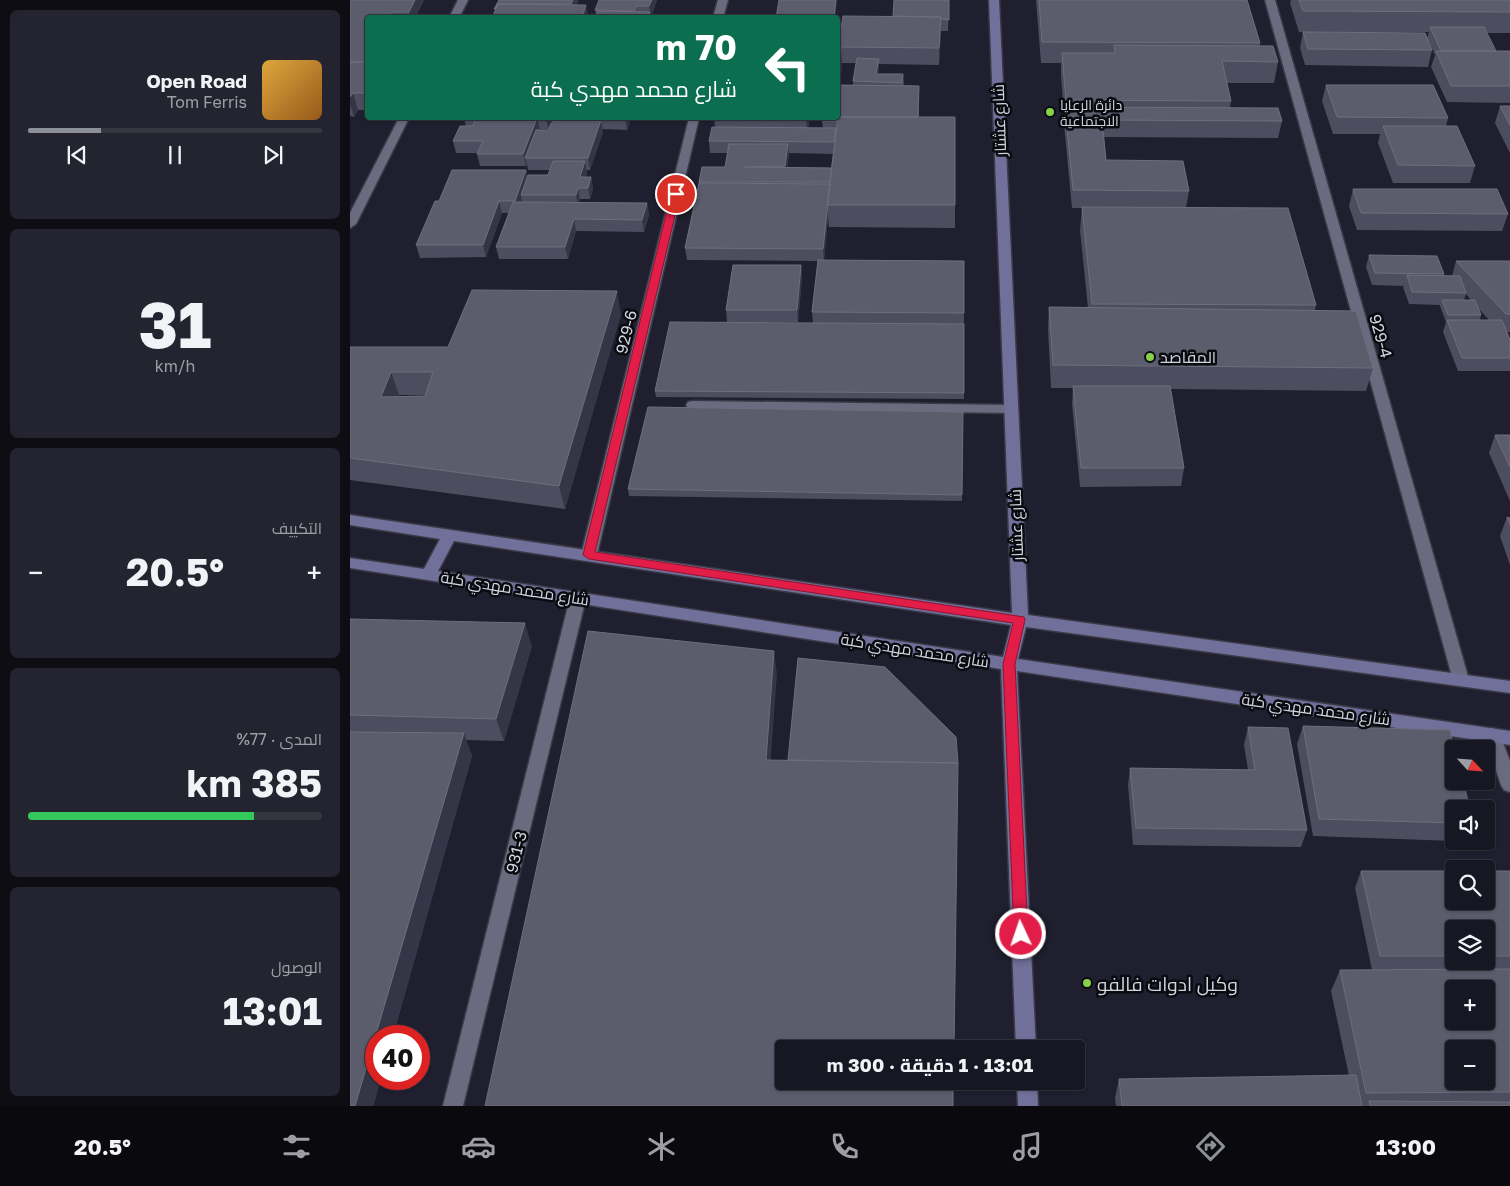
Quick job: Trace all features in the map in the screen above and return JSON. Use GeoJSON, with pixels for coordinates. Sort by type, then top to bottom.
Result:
{"type":"FeatureCollection","features":[{"type":"Feature","properties":{"kind":"street"},"geometry":{"type":"LineString","coordinates":[[456,15],[463,0]]}},
{"type":"Feature","properties":{"kind":"street"},"geometry":{"type":"LineString","coordinates":[[719,15],[722,0]]}},
{"type":"Feature","properties":{"kind":"street","name":"شارع عشتار"},"geometry":{"type":"LineString","coordinates":[[994,0],[1020,620],[1009,664],[1026,1040]]}},
{"type":"Feature","properties":{"kind":"street","name":"929-4"},"geometry":{"type":"LineString","coordinates":[[1270,0],[1461,680]]}},
{"type":"Feature","properties":{"kind":"street"},"geometry":{"type":"LineString","coordinates":[[350,224],[403,120]]}},
{"type":"Feature","properties":{"kind":"street","name":"929-6"},"geometry":{"type":"LineString","coordinates":[[589,555],[694,120]]}},
{"type":"Feature","properties":{"kind":"street"},"geometry":{"type":"LineString","coordinates":[[693,405],[1011,409]]}},
{"type":"Feature","properties":{"kind":"street"},"geometry":{"type":"LineString","coordinates":[[350,520],[1020,620],[1510,687]]}},
{"type":"Feature","properties":{"kind":"street"},"geometry":{"type":"LineString","coordinates":[[430,574],[449,535]]}},
{"type":"Feature","properties":{"kind":"street","name":"شارع محمد مهدي كبة"},"geometry":{"type":"LineString","coordinates":[[350,563],[1009,664],[1510,738]]}},
{"type":"Feature","properties":{"kind":"street","name":"931-3"},"geometry":{"type":"LineString","coordinates":[[453,1106],[578,598]]}},
{"type":"Feature","properties":{"kind":"street"},"geometry":{"type":"LineString","coordinates":[[1492,735],[1510,785]]}},
{"type":"Feature","properties":{"kind":"street"},"geometry":{"type":"LineString","coordinates":[[1027,1090],[1028,1106]]}},
{"type":"Feature","properties":{"kind":"building"},"geometry":{"type":"Polygon","coordinates":[[[350,0],[415,0],[409,12],[392,12],[390,15],[365,15],[365,62],[350,62],[350,0]]]}},
{"type":"Feature","properties":{"kind":"building"},"geometry":{"type":"Polygon","coordinates":[[[499,0],[573,0],[571,4],[498,4],[496,9],[494,9],[499,0]]]}},
{"type":"Feature","properties":{"kind":"building"},"geometry":{"type":"Polygon","coordinates":[[[599,0],[652,0],[649,6],[636,6],[634,11],[595,10],[599,0]]]}},
{"type":"Feature","properties":{"kind":"building"},"geometry":{"type":"Polygon","coordinates":[[[779,0],[836,0],[834,15],[776,15],[779,0]]]}},
{"type":"Feature","properties":{"kind":"building"},"geometry":{"type":"Polygon","coordinates":[[[894,0],[949,0],[949,20],[941,19],[941,17],[893,16],[894,0]]]}},
{"type":"Feature","properties":{"kind":"building"},"geometry":{"type":"Polygon","coordinates":[[[1039,0],[1247,0],[1260,43],[1042,42],[1039,0]]]}},
{"type":"Feature","properties":{"kind":"building"},"geometry":{"type":"Polygon","coordinates":[[[1299,0],[1510,0],[1510,12],[1303,11],[1299,0]]]}},
{"type":"Feature","properties":{"kind":"building"},"geometry":{"type":"Polygon","coordinates":[[[498,4],[586,5],[583,15],[493,15],[498,4]]]}},
{"type":"Feature","properties":{"kind":"building"},"geometry":{"type":"Polygon","coordinates":[[[598,11],[650,12],[649,15],[596,15],[598,11]]]}},
{"type":"Feature","properties":{"kind":"building"},"geometry":{"type":"Polygon","coordinates":[[[843,16],[941,17],[939,48],[840,47],[843,16]]]}},
{"type":"Feature","properties":{"kind":"building"},"geometry":{"type":"Polygon","coordinates":[[[1430,27],[1484,27],[1496,51],[1441,51],[1430,27]]]}},
{"type":"Feature","properties":{"kind":"building"},"geometry":{"type":"Polygon","coordinates":[[[1303,32],[1425,33],[1432,50],[1308,49],[1303,32]]]}},
{"type":"Feature","properties":{"kind":"building"},"geometry":{"type":"Polygon","coordinates":[[[1114,45],[1273,46],[1278,62],[1222,61],[1231,101],[1066,100],[1062,53],[1115,53],[1114,45]]]}},
{"type":"Feature","properties":{"kind":"building"},"geometry":{"type":"Polygon","coordinates":[[[1436,51],[1510,51],[1510,86],[1451,86],[1436,51]]]}},
{"type":"Feature","properties":{"kind":"building"},"geometry":{"type":"Polygon","coordinates":[[[857,58],[879,59],[876,74],[903,74],[902,83],[853,81],[857,58]]]}},
{"type":"Feature","properties":{"kind":"building"},"geometry":{"type":"Polygon","coordinates":[[[350,62],[365,62],[365,93],[353,93],[350,97],[350,62]]]}},
{"type":"Feature","properties":{"kind":"building"},"geometry":{"type":"Polygon","coordinates":[[[840,85],[919,86],[918,117],[840,117],[840,85]]]}},
{"type":"Feature","properties":{"kind":"building"},"geometry":{"type":"Polygon","coordinates":[[[1326,85],[1433,85],[1448,118],[1337,117],[1326,85]]]}},
{"type":"Feature","properties":{"kind":"building"},"geometry":{"type":"Polygon","coordinates":[[[1500,106],[1510,106],[1510,125],[1500,106]]]}},
{"type":"Feature","properties":{"kind":"building"},"geometry":{"type":"Polygon","coordinates":[[[1065,107],[1278,108],[1282,121],[1102,120],[1106,160],[1183,161],[1189,191],[1073,190],[1065,107]]]}},
{"type":"Feature","properties":{"kind":"building"},"geometry":{"type":"Polygon","coordinates":[[[840,117],[955,117],[955,205],[827,205],[838,120],[840,120],[840,117]]]}},
{"type":"Feature","properties":{"kind":"building"},"geometry":{"type":"Polygon","coordinates":[[[475,120],[536,120],[523,154],[477,154],[483,141],[453,141],[460,126],[473,126],[475,120]]]}},
{"type":"Feature","properties":{"kind":"building"},"geometry":{"type":"Polygon","coordinates":[[[553,120],[601,120],[588,158],[525,158],[536,130],[548,130],[553,120]]]}},
{"type":"Feature","properties":{"kind":"building"},"geometry":{"type":"Polygon","coordinates":[[[1383,126],[1457,126],[1475,166],[1398,165],[1383,126]]]}},
{"type":"Feature","properties":{"kind":"building"},"geometry":{"type":"Polygon","coordinates":[[[712,127],[836,128],[834,142],[709,141],[712,127]]]}},
{"type":"Feature","properties":{"kind":"building"},"geometry":{"type":"Polygon","coordinates":[[[729,144],[788,144],[785,166],[744,167],[832,168],[830,182],[699,182],[702,167],[725,167],[729,144]]]}},
{"type":"Feature","properties":{"kind":"building"},"geometry":{"type":"Polygon","coordinates":[[[553,161],[585,161],[580,177],[591,177],[588,188],[578,188],[576,195],[521,195],[528,175],[548,175],[553,161]]]}},
{"type":"Feature","properties":{"kind":"building"},"geometry":{"type":"Polygon","coordinates":[[[452,170],[526,170],[515,201],[499,201],[483,245],[416,245],[435,201],[439,201],[452,170]]]}},
{"type":"Feature","properties":{"kind":"building"},"geometry":{"type":"Polygon","coordinates":[[[699,183],[830,184],[823,249],[685,248],[699,183]]]}},
{"type":"Feature","properties":{"kind":"building"},"geometry":{"type":"Polygon","coordinates":[[[1353,189],[1497,189],[1508,214],[1361,213],[1353,189]]]}},
{"type":"Feature","properties":{"kind":"building"},"geometry":{"type":"Polygon","coordinates":[[[513,202],[647,203],[642,220],[574,219],[565,247],[496,247],[513,202]]]}},
{"type":"Feature","properties":{"kind":"building"},"geometry":{"type":"Polygon","coordinates":[[[1082,207],[1288,208],[1316,305],[1092,304],[1082,207]]]}},
{"type":"Feature","properties":{"kind":"building"},"geometry":{"type":"Polygon","coordinates":[[[1369,255],[1437,256],[1444,274],[1375,273],[1369,255]]]}},
{"type":"Feature","properties":{"kind":"building"},"geometry":{"type":"Polygon","coordinates":[[[818,260],[964,261],[964,313],[812,312],[818,260]]]}},
{"type":"Feature","properties":{"kind":"building"},"geometry":{"type":"Polygon","coordinates":[[[1456,261],[1510,261],[1510,314],[1506,314],[1456,261]]]}},
{"type":"Feature","properties":{"kind":"building"},"geometry":{"type":"Polygon","coordinates":[[[733,265],[801,265],[797,310],[726,310],[733,265]]]}},
{"type":"Feature","properties":{"kind":"building"},"geometry":{"type":"Polygon","coordinates":[[[1407,275],[1460,276],[1466,293],[1412,292],[1407,275]]]}},
{"type":"Feature","properties":{"kind":"building"},"geometry":{"type":"Polygon","coordinates":[[[472,290],[617,291],[559,486],[350,458],[350,347],[448,347],[472,290]],[[391,372],[381,397],[425,396],[433,372],[391,372]]]}},
{"type":"Feature","properties":{"kind":"building"},"geometry":{"type":"Polygon","coordinates":[[[1442,300],[1475,300],[1481,315],[1448,315],[1442,300]]]}},
{"type":"Feature","properties":{"kind":"building"},"geometry":{"type":"Polygon","coordinates":[[[1049,307],[1356,311],[1373,368],[1053,365],[1049,307]]]}},
{"type":"Feature","properties":{"kind":"building"},"geometry":{"type":"Polygon","coordinates":[[[1447,320],[1502,320],[1510,340],[1510,358],[1462,358],[1447,320]]]}},
{"type":"Feature","properties":{"kind":"building"},"geometry":{"type":"Polygon","coordinates":[[[670,322],[964,324],[964,393],[655,391],[670,322]]]}},
{"type":"Feature","properties":{"kind":"building"},"geometry":{"type":"Polygon","coordinates":[[[1073,386],[1170,386],[1184,468],[1081,468],[1073,386]]]}},
{"type":"Feature","properties":{"kind":"building"},"geometry":{"type":"Polygon","coordinates":[[[648,407],[963,412],[962,495],[628,489],[648,407]]]}},
{"type":"Feature","properties":{"kind":"building"},"geometry":{"type":"Polygon","coordinates":[[[1495,435],[1510,435],[1510,467],[1495,435]]]}},
{"type":"Feature","properties":{"kind":"building"},"geometry":{"type":"Polygon","coordinates":[[[350,619],[525,623],[496,719],[350,715],[350,619]]]}},
{"type":"Feature","properties":{"kind":"building"},"geometry":{"type":"Polygon","coordinates":[[[588,631],[774,651],[766,760],[958,763],[954,1040],[775,1040],[775,1090],[953,1090],[953,1106],[485,1106],[588,631]]]}},
{"type":"Feature","properties":{"kind":"building"},"geometry":{"type":"Polygon","coordinates":[[[798,658],[885,667],[956,737],[958,763],[788,760],[798,658]]]}},
{"type":"Feature","properties":{"kind":"building"},"geometry":{"type":"Polygon","coordinates":[[[1303,726],[1450,730],[1452,740],[1445,740],[1445,790],[1465,790],[1468,800],[1445,800],[1445,823],[1319,819],[1303,726]]]}},
{"type":"Feature","properties":{"kind":"building"},"geometry":{"type":"Polygon","coordinates":[[[1248,727],[1288,728],[1307,830],[1136,828],[1130,768],[1255,770],[1248,727]]]}},
{"type":"Feature","properties":{"kind":"building"},"geometry":{"type":"Polygon","coordinates":[[[350,732],[464,733],[379,1025],[365,1025],[365,1072],[355,1106],[350,1106],[350,732]]]}},
{"type":"Feature","properties":{"kind":"building"},"geometry":{"type":"Polygon","coordinates":[[[1361,871],[1445,871],[1445,910],[1495,910],[1495,871],[1510,871],[1510,956],[1495,956],[1495,920],[1445,920],[1445,956],[1380,956],[1361,871]]]}},
{"type":"Feature","properties":{"kind":"building"},"geometry":{"type":"Polygon","coordinates":[[[1510,969],[1510,1092],[1366,1093],[1340,970],[1510,969]]]}},
{"type":"Feature","properties":{"kind":"building"},"geometry":{"type":"Polygon","coordinates":[[[1356,1075],[1362,1106],[1122,1106],[1119,1079],[1356,1075]]]}},
{"type":"Feature","properties":{"kind":"building"},"geometry":{"type":"Polygon","coordinates":[[[1369,1101],[1510,1102],[1510,1106],[1370,1106],[1369,1101]]]}},
{"type":"Feature","properties":{"kind":"place","name":"دائرة الرعايا الاجتماعية"},"geometry":{"type":"Point","coordinates":[1050,112]}},
{"type":"Feature","properties":{"kind":"place","name":"المقاصد"},"geometry":{"type":"Point","coordinates":[1150,357]}},
{"type":"Feature","properties":{"kind":"place","name":"وكيل ادوات فالفو"},"geometry":{"type":"Point","coordinates":[1087,983]}},
{"type":"Feature","properties":{"kind":"route"},"geometry":{"type":"LineString","coordinates":[[676,194],[589,555],[1020,620],[1009,664],[1021,934]]}}]}
